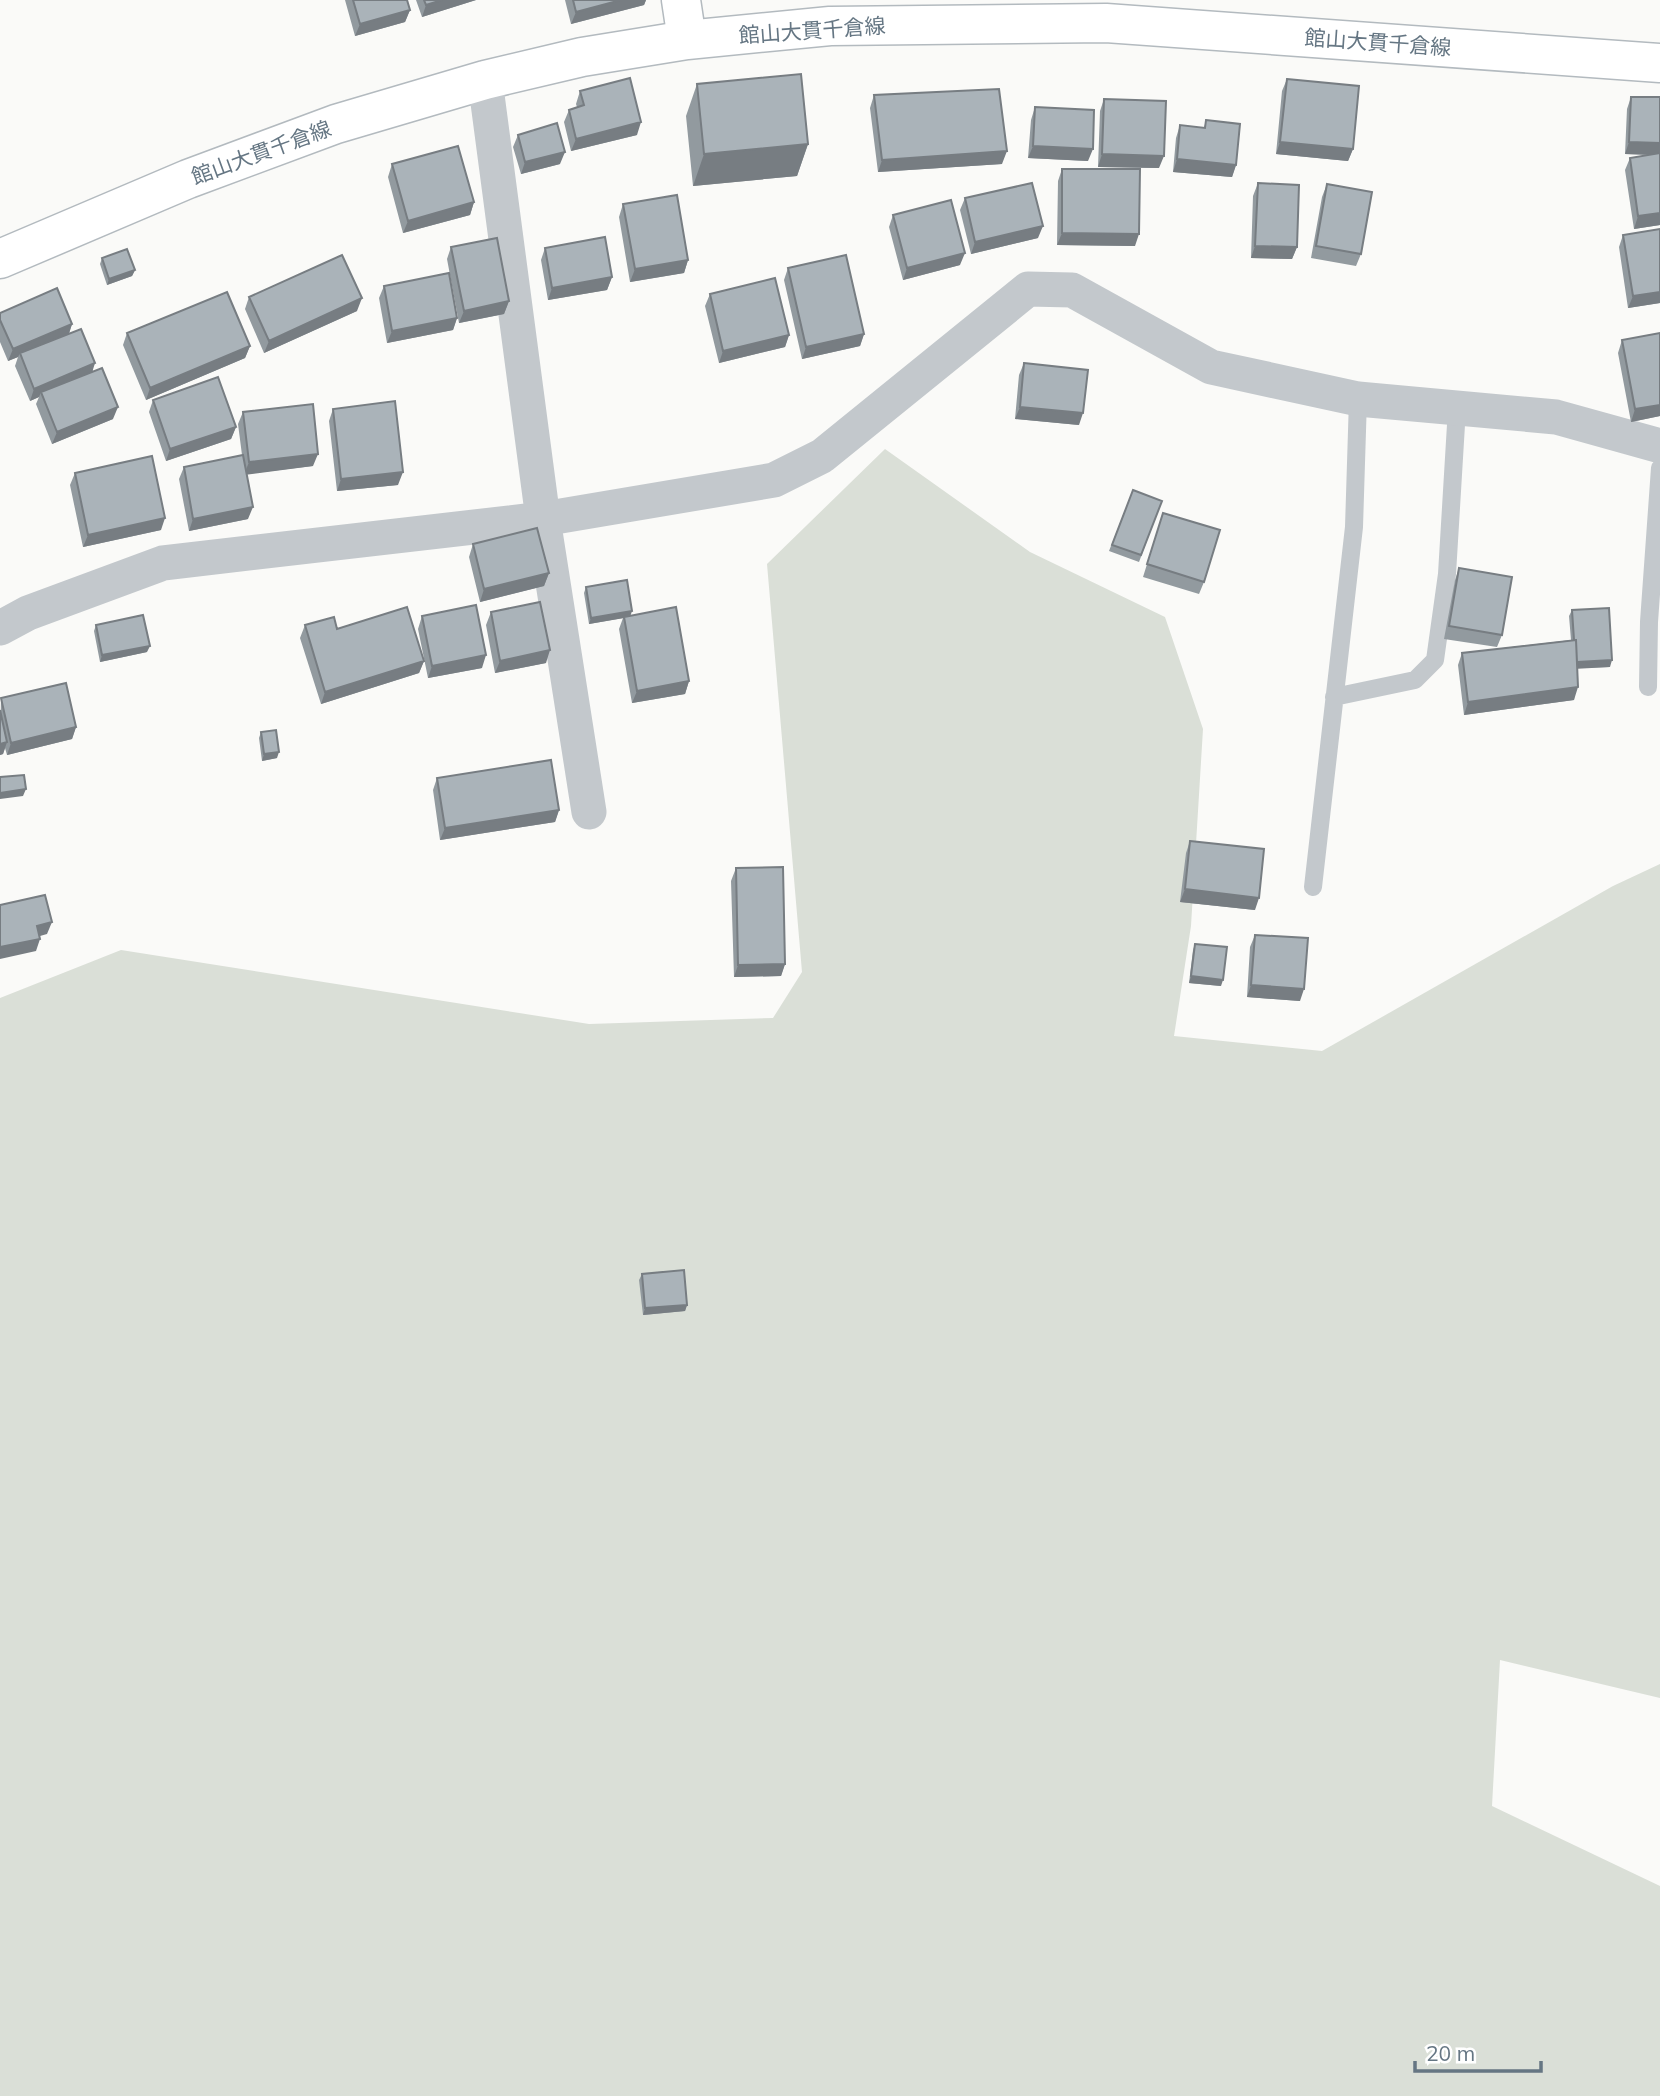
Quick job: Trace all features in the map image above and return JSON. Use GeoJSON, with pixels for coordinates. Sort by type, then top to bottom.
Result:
{"type":"FeatureCollection","features":[{"type":"Feature","properties":{"kind":"main road"},"geometry":{"type":"LineString","coordinates":[[681,0],[687,40]]}},
{"type":"Feature","properties":{"kind":"main road","name":"館山大貫千倉線"},"geometry":{"type":"LineString","coordinates":[[0,259],[188,179],[336,124],[485,80],[582,57],[687,40],[830,26],[1106,23],[1660,63]]}},
{"type":"Feature","properties":{"kind":"street"},"geometry":{"type":"LineString","coordinates":[[485,80],[543,519],[589,812]]}},
{"type":"Feature","properties":{"kind":"street"},"geometry":{"type":"LineString","coordinates":[[0,628],[28,613],[163,563],[543,519],[774,481],[822,456],[1028,289],[1072,290],[1211,367],[1358,398],[1556,417],[1660,446]]}},
{"type":"Feature","properties":{"kind":"lane"},"geometry":{"type":"LineString","coordinates":[[1313,887],[1354,527],[1358,398]]}},
{"type":"Feature","properties":{"kind":"lane"},"geometry":{"type":"LineString","coordinates":[[1334,697],[1415,681],[1435,660],[1447,574],[1457,408]]}},
{"type":"Feature","properties":{"kind":"lane"},"geometry":{"type":"LineString","coordinates":[[1648,687],[1649,622],[1660,468]]}},
{"type":"Feature","properties":{"kind":"shaded area"},"geometry":{"type":"Polygon","coordinates":[[[885,449],[1030,552],[1165,617],[1203,729],[1191,926],[1174,1036],[1322,1051],[1613,886],[1660,864],[1660,1698],[1500,1660],[1492,1806],[1660,1886],[1660,2096],[0,2096],[0,998],[121,950],[589,1024],[773,1018],[802,972],[767,564],[885,449]]]}},
{"type":"Feature","properties":{"kind":"building"},"geometry":{"type":"Polygon","coordinates":[[[353,0],[407,0],[410,10],[360,24],[353,0]]]}},
{"type":"Feature","properties":{"kind":"building"},"geometry":{"type":"Polygon","coordinates":[[[424,0],[442,0],[426,5],[424,0]]]}},
{"type":"Feature","properties":{"kind":"building"},"geometry":{"type":"Polygon","coordinates":[[[573,0],[621,0],[576,12],[573,0]]]}},
{"type":"Feature","properties":{"kind":"building"},"geometry":{"type":"Polygon","coordinates":[[[801,74],[808,144],[704,154],[697,84],[801,74]]]}},
{"type":"Feature","properties":{"kind":"building"},"geometry":{"type":"Polygon","coordinates":[[[630,78],[641,122],[576,139],[569,110],[584,105],[580,91],[630,78]]]}},
{"type":"Feature","properties":{"kind":"building"},"geometry":{"type":"Polygon","coordinates":[[[1287,79],[1359,86],[1353,149],[1280,142],[1287,79]]]}},
{"type":"Feature","properties":{"kind":"building"},"geometry":{"type":"Polygon","coordinates":[[[999,89],[1007,151],[882,160],[874,95],[999,89]]]}},
{"type":"Feature","properties":{"kind":"building"},"geometry":{"type":"Polygon","coordinates":[[[1631,97],[1660,97],[1660,143],[1629,142],[1631,97]]]}},
{"type":"Feature","properties":{"kind":"building"},"geometry":{"type":"Polygon","coordinates":[[[1104,99],[1166,101],[1164,156],[1102,154],[1104,99]]]}},
{"type":"Feature","properties":{"kind":"building"},"geometry":{"type":"Polygon","coordinates":[[[1035,107],[1094,110],[1093,149],[1033,146],[1035,107]]]}},
{"type":"Feature","properties":{"kind":"building"},"geometry":{"type":"Polygon","coordinates":[[[1206,120],[1240,124],[1236,165],[1177,159],[1180,125],[1205,128],[1206,120]]]}},
{"type":"Feature","properties":{"kind":"building"},"geometry":{"type":"Polygon","coordinates":[[[557,123],[565,152],[525,162],[518,135],[557,123]]]}},
{"type":"Feature","properties":{"kind":"building"},"geometry":{"type":"Polygon","coordinates":[[[458,146],[474,202],[408,221],[392,164],[458,146]]]}},
{"type":"Feature","properties":{"kind":"building"},"geometry":{"type":"Polygon","coordinates":[[[1660,153],[1660,213],[1638,216],[1630,158],[1660,153]]]}},
{"type":"Feature","properties":{"kind":"building"},"geometry":{"type":"Polygon","coordinates":[[[1062,169],[1140,169],[1139,234],[1062,233],[1062,169]]]}},
{"type":"Feature","properties":{"kind":"building"},"geometry":{"type":"Polygon","coordinates":[[[1032,183],[1043,226],[975,242],[965,198],[1032,183]]]}},
{"type":"Feature","properties":{"kind":"building"},"geometry":{"type":"Polygon","coordinates":[[[1258,183],[1299,185],[1297,247],[1255,246],[1258,183]]]}},
{"type":"Feature","properties":{"kind":"building"},"geometry":{"type":"Polygon","coordinates":[[[1327,184],[1372,192],[1361,254],[1316,246],[1327,184]]]}},
{"type":"Feature","properties":{"kind":"building"},"geometry":{"type":"Polygon","coordinates":[[[677,195],[688,260],[635,269],[623,204],[677,195]]]}},
{"type":"Feature","properties":{"kind":"building"},"geometry":{"type":"Polygon","coordinates":[[[951,200],[965,253],[907,268],[893,215],[951,200]]]}},
{"type":"Feature","properties":{"kind":"building"},"geometry":{"type":"Polygon","coordinates":[[[1660,229],[1660,292],[1633,296],[1623,235],[1660,229]]]}},
{"type":"Feature","properties":{"kind":"building"},"geometry":{"type":"Polygon","coordinates":[[[605,237],[612,277],[552,288],[545,248],[605,237]]]}},
{"type":"Feature","properties":{"kind":"building"},"geometry":{"type":"Polygon","coordinates":[[[497,238],[509,301],[464,311],[451,247],[497,238]]]}},
{"type":"Feature","properties":{"kind":"building"},"geometry":{"type":"Polygon","coordinates":[[[127,249],[135,270],[109,279],[102,258],[127,249]]]}},
{"type":"Feature","properties":{"kind":"building"},"geometry":{"type":"Polygon","coordinates":[[[342,255],[362,298],[269,341],[249,297],[342,255]]]}},
{"type":"Feature","properties":{"kind":"building"},"geometry":{"type":"Polygon","coordinates":[[[846,255],[864,334],[806,347],[788,268],[846,255]]]}},
{"type":"Feature","properties":{"kind":"building"},"geometry":{"type":"Polygon","coordinates":[[[449,273],[457,318],[392,331],[384,286],[449,273]]]}},
{"type":"Feature","properties":{"kind":"building"},"geometry":{"type":"Polygon","coordinates":[[[775,278],[789,335],[723,351],[710,294],[775,278]]]}},
{"type":"Feature","properties":{"kind":"building"},"geometry":{"type":"Polygon","coordinates":[[[57,288],[72,324],[13,349],[0,320],[0,313],[57,288]]]}},
{"type":"Feature","properties":{"kind":"building"},"geometry":{"type":"Polygon","coordinates":[[[227,292],[250,346],[150,388],[127,333],[227,292]]]}},
{"type":"Feature","properties":{"kind":"building"},"geometry":{"type":"Polygon","coordinates":[[[81,329],[95,363],[34,389],[20,353],[81,329]]]}},
{"type":"Feature","properties":{"kind":"building"},"geometry":{"type":"Polygon","coordinates":[[[1660,333],[1660,405],[1635,409],[1622,340],[1660,333]]]}},
{"type":"Feature","properties":{"kind":"building"},"geometry":{"type":"Polygon","coordinates":[[[1024,363],[1088,370],[1083,413],[1020,407],[1024,363]]]}},
{"type":"Feature","properties":{"kind":"building"},"geometry":{"type":"Polygon","coordinates":[[[102,368],[118,407],[57,432],[41,392],[102,368]]]}},
{"type":"Feature","properties":{"kind":"building"},"geometry":{"type":"Polygon","coordinates":[[[218,377],[236,427],[170,449],[153,400],[218,377]]]}},
{"type":"Feature","properties":{"kind":"building"},"geometry":{"type":"Polygon","coordinates":[[[395,401],[403,472],[341,479],[333,409],[395,401]]]}},
{"type":"Feature","properties":{"kind":"building"},"geometry":{"type":"Polygon","coordinates":[[[313,404],[318,454],[249,462],[243,412],[313,404]]]}},
{"type":"Feature","properties":{"kind":"building"},"geometry":{"type":"Polygon","coordinates":[[[243,455],[253,507],[193,519],[184,467],[243,455]]]}},
{"type":"Feature","properties":{"kind":"building"},"geometry":{"type":"Polygon","coordinates":[[[152,456],[165,518],[88,535],[75,473],[152,456]]]}},
{"type":"Feature","properties":{"kind":"building"},"geometry":{"type":"Polygon","coordinates":[[[1133,490],[1162,501],[1141,555],[1112,545],[1133,490]]]}},
{"type":"Feature","properties":{"kind":"building"},"geometry":{"type":"Polygon","coordinates":[[[1163,513],[1220,530],[1204,582],[1147,564],[1163,513]]]}},
{"type":"Feature","properties":{"kind":"building"},"geometry":{"type":"Polygon","coordinates":[[[537,528],[549,573],[484,589],[473,544],[537,528]]]}},
{"type":"Feature","properties":{"kind":"building"},"geometry":{"type":"Polygon","coordinates":[[[1459,568],[1512,577],[1502,635],[1449,626],[1459,568]]]}},
{"type":"Feature","properties":{"kind":"building"},"geometry":{"type":"Polygon","coordinates":[[[627,580],[632,611],[591,618],[586,587],[627,580]]]}},
{"type":"Feature","properties":{"kind":"building"},"geometry":{"type":"Polygon","coordinates":[[[540,602],[550,650],[500,661],[491,612],[540,602]]]}},
{"type":"Feature","properties":{"kind":"building"},"geometry":{"type":"Polygon","coordinates":[[[476,605],[486,655],[432,666],[422,616],[476,605]]]}},
{"type":"Feature","properties":{"kind":"building"},"geometry":{"type":"Polygon","coordinates":[[[407,607],[424,661],[325,692],[305,625],[334,617],[337,629],[407,607]]]}},
{"type":"Feature","properties":{"kind":"building"},"geometry":{"type":"Polygon","coordinates":[[[676,607],[689,681],[637,691],[624,617],[676,607]]]}},
{"type":"Feature","properties":{"kind":"building"},"geometry":{"type":"Polygon","coordinates":[[[1609,608],[1612,660],[1577,662],[1572,610],[1609,608]]]}},
{"type":"Feature","properties":{"kind":"building"},"geometry":{"type":"Polygon","coordinates":[[[143,615],[150,646],[102,655],[96,625],[143,615]]]}},
{"type":"Feature","properties":{"kind":"building"},"geometry":{"type":"Polygon","coordinates":[[[1576,640],[1578,687],[1468,702],[1462,653],[1576,640]]]}},
{"type":"Feature","properties":{"kind":"building"},"geometry":{"type":"Polygon","coordinates":[[[66,683],[76,727],[11,743],[1,698],[66,683]]]}},
{"type":"Feature","properties":{"kind":"building"},"geometry":{"type":"Polygon","coordinates":[[[0,710],[7,742],[0,744],[0,710]]]}},
{"type":"Feature","properties":{"kind":"building"},"geometry":{"type":"Polygon","coordinates":[[[276,730],[279,752],[264,754],[261,732],[276,730]]]}},
{"type":"Feature","properties":{"kind":"building"},"geometry":{"type":"Polygon","coordinates":[[[551,760],[559,810],[445,828],[437,778],[551,760]]]}},
{"type":"Feature","properties":{"kind":"building"},"geometry":{"type":"Polygon","coordinates":[[[24,775],[26,789],[0,793],[0,777],[24,775]]]}},
{"type":"Feature","properties":{"kind":"building"},"geometry":{"type":"Polygon","coordinates":[[[1190,841],[1264,849],[1259,898],[1185,889],[1190,841]]]}},
{"type":"Feature","properties":{"kind":"building"},"geometry":{"type":"Polygon","coordinates":[[[783,867],[785,964],[738,965],[736,868],[783,867]]]}},
{"type":"Feature","properties":{"kind":"building"},"geometry":{"type":"Polygon","coordinates":[[[45,895],[52,922],[37,926],[40,939],[0,947],[0,905],[45,895]]]}},
{"type":"Feature","properties":{"kind":"building"},"geometry":{"type":"Polygon","coordinates":[[[1255,935],[1308,938],[1304,989],[1251,985],[1255,935]]]}},
{"type":"Feature","properties":{"kind":"building"},"geometry":{"type":"Polygon","coordinates":[[[1195,944],[1227,947],[1223,980],[1191,976],[1195,944]]]}},
{"type":"Feature","properties":{"kind":"building"},"geometry":{"type":"Polygon","coordinates":[[[684,1270],[687,1305],[645,1308],[642,1274],[684,1270]]]}}]}
